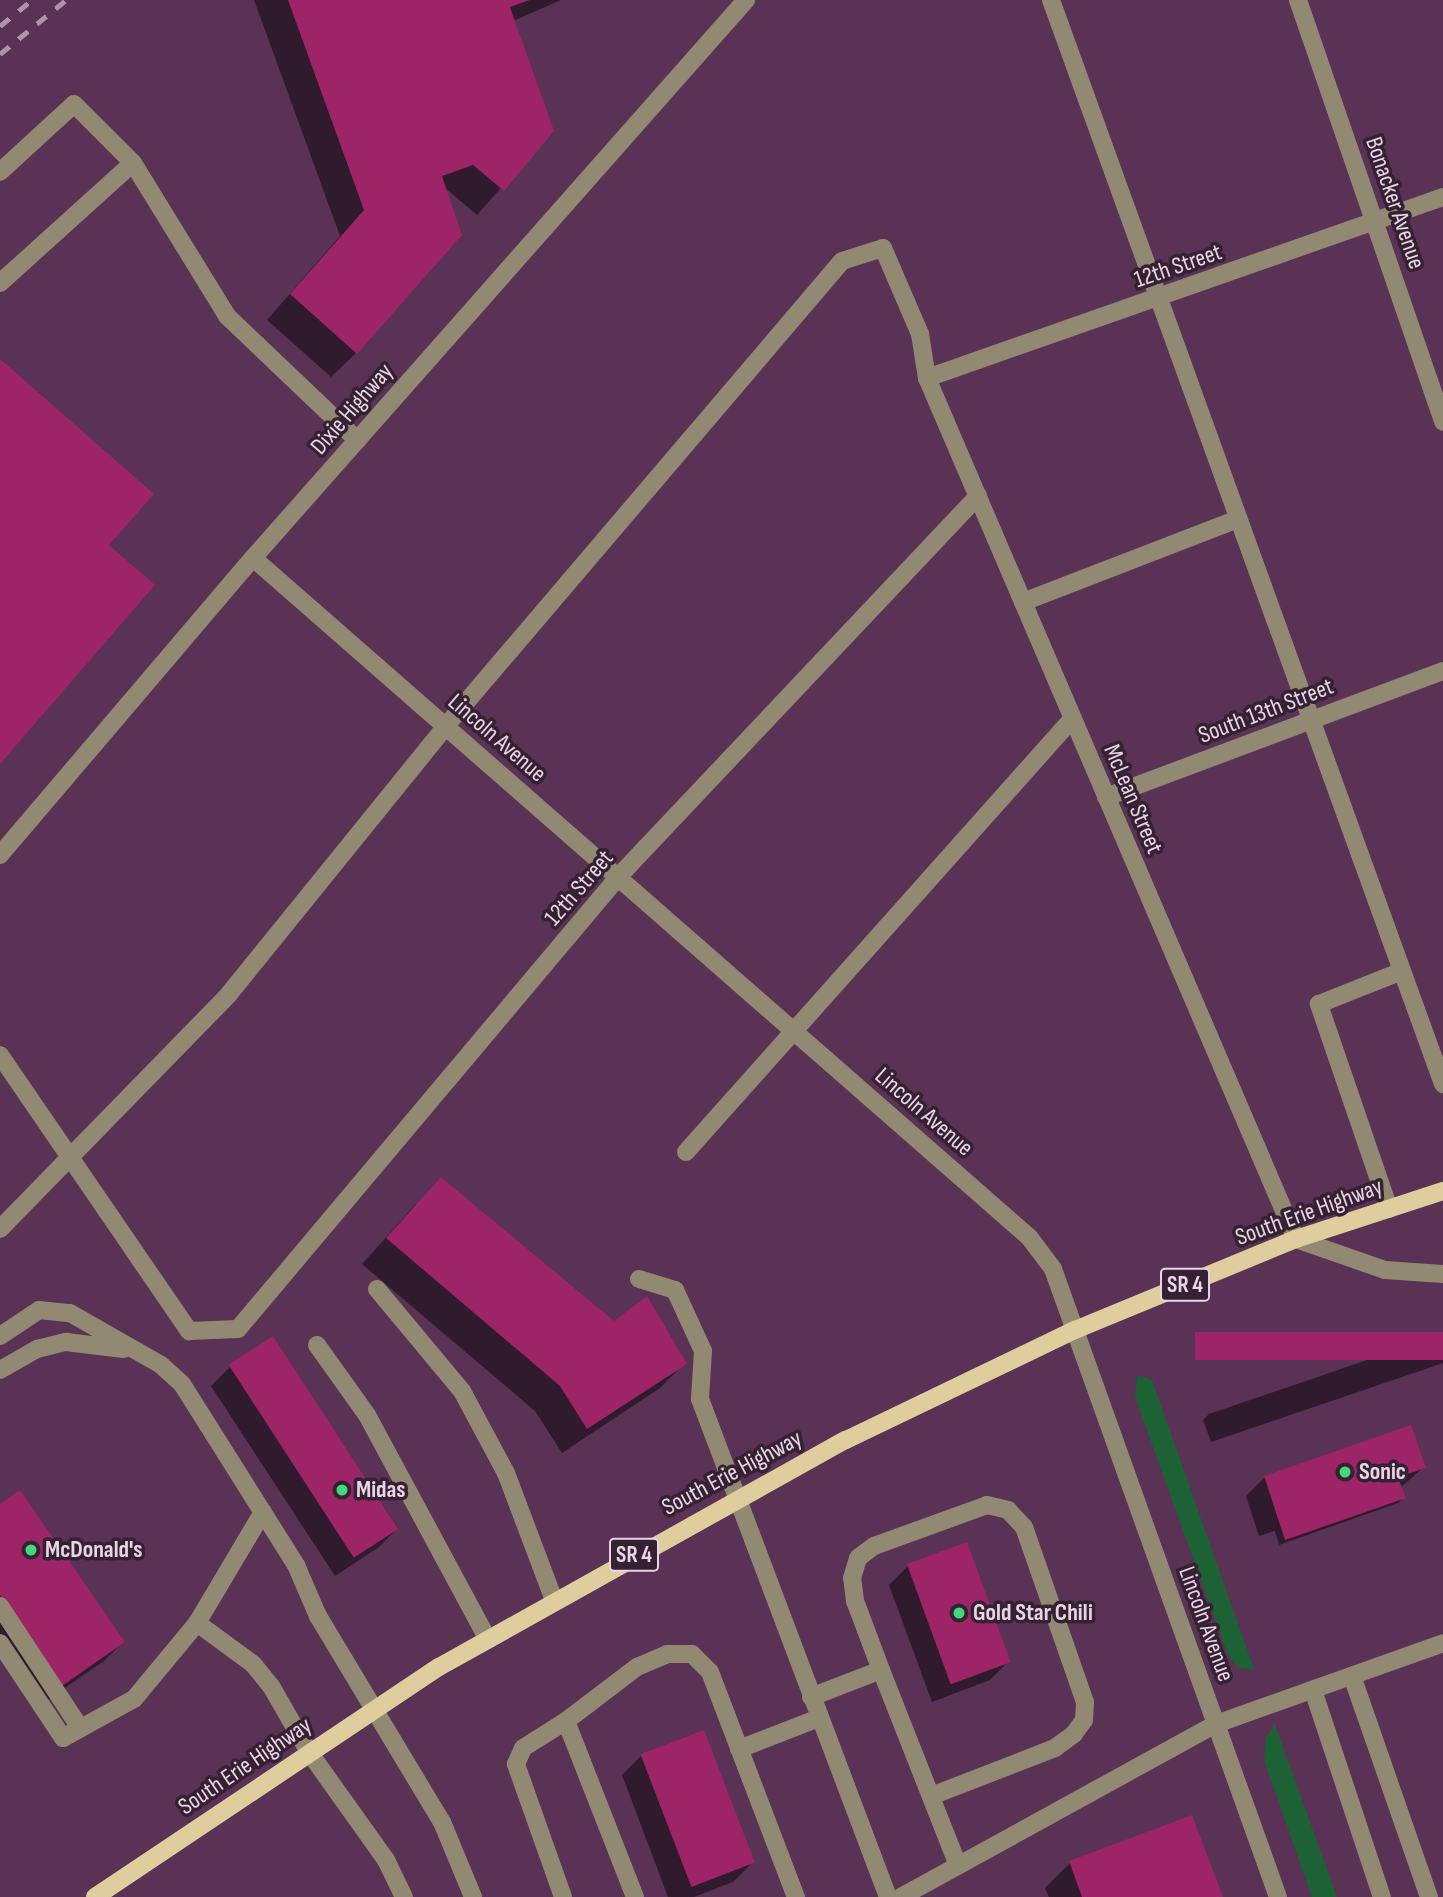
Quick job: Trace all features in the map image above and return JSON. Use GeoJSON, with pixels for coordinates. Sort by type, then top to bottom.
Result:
{"type":"FeatureCollection","features":[{"type":"Feature","properties":{"kind":"main road","name":"South Erie Highway"},"geometry":{"type":"LineString","coordinates":[[95,1897],[309,1752],[487,1638],[736,1498],[1075,1330],[1296,1239],[1443,1191]]}},
{"type":"Feature","properties":{"kind":"street","name":"Dixie Highway"},"geometry":{"type":"LineString","coordinates":[[0,855],[253,558],[747,0]]}},
{"type":"Feature","properties":{"kind":"street"},"geometry":{"type":"LineString","coordinates":[[1051,0],[1308,721],[1443,1084]]}},
{"type":"Feature","properties":{"kind":"street","name":"Bonacker Avenue"},"geometry":{"type":"LineString","coordinates":[[1298,0],[1377,223],[1443,422]]}},
{"type":"Feature","properties":{"kind":"street"},"geometry":{"type":"LineString","coordinates":[[0,172],[74,104],[133,163],[227,316],[357,440]]}},
{"type":"Feature","properties":{"kind":"street"},"geometry":{"type":"LineString","coordinates":[[0,283],[133,163]]}},
{"type":"Feature","properties":{"kind":"street","name":"12th Street"},"geometry":{"type":"LineString","coordinates":[[927,377],[1377,223],[1443,197]]}},
{"type":"Feature","properties":{"kind":"street","name":"McLean Street"},"geometry":{"type":"LineString","coordinates":[[446,727],[842,261],[883,248],[920,334],[927,377],[1296,1239]]}},
{"type":"Feature","properties":{"kind":"street","name":"12th Street"},"geometry":{"type":"LineString","coordinates":[[66,1157],[189,1332],[238,1329],[620,876],[978,496]]}},
{"type":"Feature","properties":{"kind":"street"},"geometry":{"type":"LineString","coordinates":[[1023,602],[1236,520]]}},
{"type":"Feature","properties":{"kind":"street","name":"Lincoln Avenue"},"geometry":{"type":"LineString","coordinates":[[253,558],[620,876],[1029,1237],[1053,1269],[1278,1897]]}},
{"type":"Feature","properties":{"kind":"street","name":"South 13th Street"},"geometry":{"type":"LineString","coordinates":[[1106,797],[1443,671]]}},
{"type":"Feature","properties":{"kind":"street"},"geometry":{"type":"LineString","coordinates":[[686,1152],[1072,719]]}},
{"type":"Feature","properties":{"kind":"street"},"geometry":{"type":"LineString","coordinates":[[0,1229],[66,1157],[229,994],[446,727]]}},
{"type":"Feature","properties":{"kind":"street"},"geometry":{"type":"LineString","coordinates":[[1390,1209],[1319,1004],[1400,972]]}},
{"type":"Feature","properties":{"kind":"street"},"geometry":{"type":"LineString","coordinates":[[0,1055],[66,1157]]}},
{"type":"Feature","properties":{"kind":"street"},"geometry":{"type":"LineString","coordinates":[[1296,1239],[1385,1270],[1443,1274]]}},
{"type":"Feature","properties":{"kind":"street"},"geometry":{"type":"LineString","coordinates":[[639,1279],[674,1290],[703,1351],[699,1399],[888,1897]]}},
{"type":"Feature","properties":{"kind":"street"},"geometry":{"type":"LineString","coordinates":[[377,1289],[462,1391],[506,1473],[554,1600]]}},
{"type":"Feature","properties":{"kind":"street"},"geometry":{"type":"LineString","coordinates":[[0,1336],[39,1310],[70,1313],[161,1365],[182,1384],[263,1512],[373,1711],[442,1822],[473,1897]]}},
{"type":"Feature","properties":{"kind":"street"},"geometry":{"type":"LineString","coordinates":[[0,1370],[37,1349],[66,1342],[131,1350]]}},
{"type":"Feature","properties":{"kind":"street"},"geometry":{"type":"LineString","coordinates":[[317,1345],[367,1415],[487,1638]]}},
{"type":"Feature","properties":{"kind":"street"},"geometry":{"type":"LineString","coordinates":[[931,1796],[1055,1748],[1074,1734],[1084,1720],[1084,1702],[1024,1527],[1008,1510],[988,1505],[874,1546],[858,1558],[852,1578],[855,1601],[881,1670],[958,1865]]}},
{"type":"Feature","properties":{"kind":"street"},"geometry":{"type":"LineString","coordinates":[[0,1643],[63,1738],[134,1699],[197,1623],[263,1512]]}},
{"type":"Feature","properties":{"kind":"street"},"geometry":{"type":"LineString","coordinates":[[0,1606],[80,1728]]}},
{"type":"Feature","properties":{"kind":"street"},"geometry":{"type":"LineString","coordinates":[[197,1623],[253,1664],[309,1752],[386,1860],[404,1897]]}},
{"type":"Feature","properties":{"kind":"street"},"geometry":{"type":"LineString","coordinates":[[901,1897],[1216,1724],[1443,1643]]}},
{"type":"Feature","properties":{"kind":"street"},"geometry":{"type":"LineString","coordinates":[[563,1897],[516,1764],[523,1748],[566,1721],[637,1667],[667,1654],[692,1654],[710,1672],[796,1897]]}},
{"type":"Feature","properties":{"kind":"street"},"geometry":{"type":"LineString","coordinates":[[811,1696],[881,1670]]}},
{"type":"Feature","properties":{"kind":"street"},"geometry":{"type":"LineString","coordinates":[[1352,1675],[1429,1897]]}},
{"type":"Feature","properties":{"kind":"street"},"geometry":{"type":"LineString","coordinates":[[1313,1690],[1382,1897]]}},
{"type":"Feature","properties":{"kind":"street"},"geometry":{"type":"LineString","coordinates":[[739,1749],[820,1718]]}},
{"type":"Feature","properties":{"kind":"street"},"geometry":{"type":"LineString","coordinates":[[566,1721],[635,1897]]}},
{"type":"Feature","properties":{"kind":"green space"},"geometry":{"type":"Polygon","coordinates":[[[1137,1375],[1152,1380],[1254,1669],[1238,1668],[1228,1655],[1135,1397],[1137,1375]]]}},
{"type":"Feature","properties":{"kind":"green space"},"geometry":{"type":"Polygon","coordinates":[[[1275,1724],[1337,1897],[1312,1897],[1264,1760],[1266,1738],[1275,1724]]]}},
{"type":"Feature","properties":{"kind":"building"},"geometry":{"type":"Polygon","coordinates":[[[288,0],[530,0],[510,7],[554,131],[504,191],[473,165],[442,176],[462,235],[357,354],[290,294],[364,210],[288,0]]]}},
{"type":"Feature","properties":{"kind":"building"},"geometry":{"type":"Polygon","coordinates":[[[0,359],[154,494],[109,545],[155,585],[0,764],[0,359]]]}},
{"type":"Feature","properties":{"kind":"building"},"geometry":{"type":"Polygon","coordinates":[[[441,1177],[614,1321],[647,1296],[687,1364],[587,1429],[560,1386],[386,1238],[441,1177]]]}},
{"type":"Feature","properties":{"kind":"building"},"geometry":{"type":"Polygon","coordinates":[[[1195,1332],[1443,1332],[1443,1360],[1195,1360],[1195,1332]]]}},
{"type":"Feature","properties":{"kind":"building"},"geometry":{"type":"Polygon","coordinates":[[[273,1336],[398,1529],[354,1558],[229,1365],[273,1336]]]}},
{"type":"Feature","properties":{"kind":"building","name":"Sonic"},"geometry":{"type":"Polygon","coordinates":[[[1411,1425],[1426,1468],[1398,1477],[1406,1498],[1285,1540],[1264,1476],[1411,1425]]]}},
{"type":"Feature","properties":{"kind":"building","name":"McDonald's"},"geometry":{"type":"Polygon","coordinates":[[[20,1490],[125,1642],[62,1686],[0,1595],[0,1504],[20,1490]]]}},
{"type":"Feature","properties":{"kind":"building","name":"Gold Star Chili"},"geometry":{"type":"Polygon","coordinates":[[[967,1542],[1011,1662],[951,1684],[907,1564],[967,1542]]]}},
{"type":"Feature","properties":{"kind":"building"},"geometry":{"type":"Polygon","coordinates":[[[704,1730],[755,1863],[691,1887],[641,1754],[704,1730]]]}},
{"type":"Feature","properties":{"kind":"building"},"geometry":{"type":"Polygon","coordinates":[[[1192,1815],[1223,1897],[1082,1897],[1069,1861],[1192,1815]]]}},
{"type":"Feature","properties":{"kind":"railway"},"geometry":{"type":"LineString","coordinates":[[0,26],[32,0]]}},
{"type":"Feature","properties":{"kind":"railway"},"geometry":{"type":"LineString","coordinates":[[0,54],[66,0]]}},
{"type":"Feature","properties":{"kind":"place","name":"Sonic"},"geometry":{"type":"Point","coordinates":[1345,1472]}},
{"type":"Feature","properties":{"kind":"place","name":"Midas"},"geometry":{"type":"Point","coordinates":[342,1490]}},
{"type":"Feature","properties":{"kind":"place","name":"McDonald's"},"geometry":{"type":"Point","coordinates":[31,1550]}},
{"type":"Feature","properties":{"kind":"place","name":"Gold Star Chili"},"geometry":{"type":"Point","coordinates":[959,1613]}}]}
